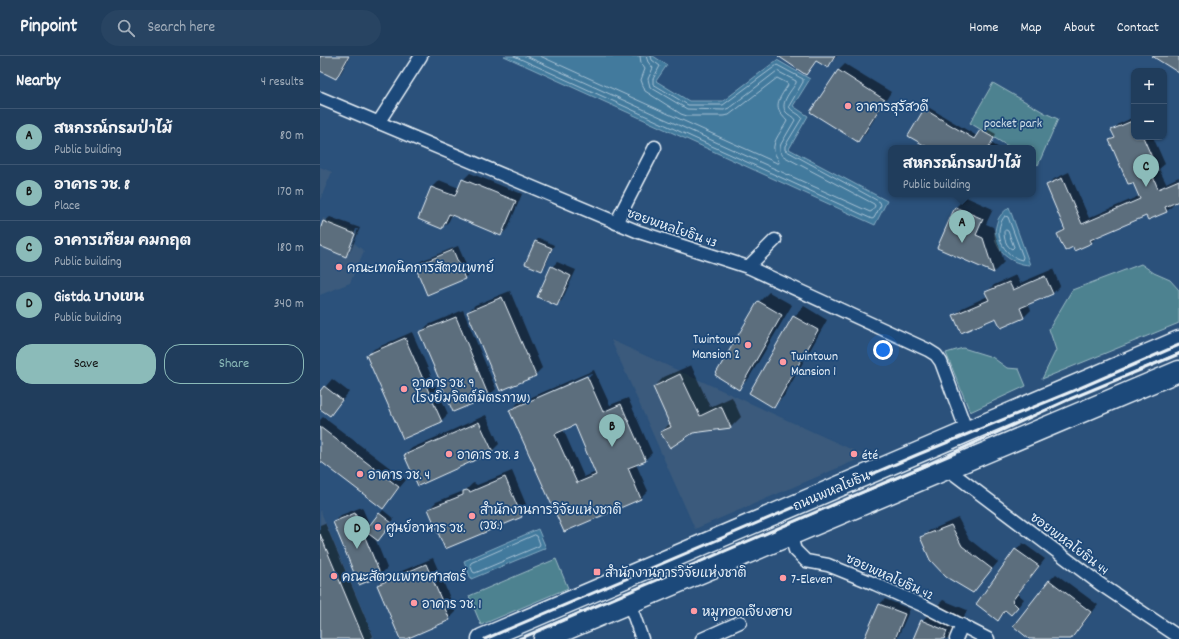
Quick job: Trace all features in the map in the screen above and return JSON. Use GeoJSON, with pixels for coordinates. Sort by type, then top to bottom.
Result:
{"type":"FeatureCollection","features":[{"type":"Feature","properties":{"kind":"main road","name":"ถนนพหลโยธิน"},"geometry":{"type":"LineString","coordinates":[[482,639],[1179,341]]}},
{"type":"Feature","properties":{"kind":"main road","name":"ถนนพหลโยธิน"},"geometry":{"type":"LineString","coordinates":[[544,639],[860,504],[1179,371]]}},
{"type":"Feature","properties":{"kind":"main road"},"geometry":{"type":"LineString","coordinates":[[850,482],[860,504]]}},
{"type":"Feature","properties":{"kind":"street"},"geometry":{"type":"LineString","coordinates":[[378,123],[421,56]]}},
{"type":"Feature","properties":{"kind":"street","name":"ซอยพหลโยธิน 43"},"geometry":{"type":"LineString","coordinates":[[320,98],[616,223],[748,266],[928,350],[941,362],[967,432]]}},
{"type":"Feature","properties":{"kind":"street"},"geometry":{"type":"LineString","coordinates":[[616,223],[655,147]]}},
{"type":"Feature","properties":{"kind":"street"},"geometry":{"type":"LineString","coordinates":[[748,266],[775,240]]}},
{"type":"Feature","properties":{"kind":"street","name":"ซอยพหลโยธิน 44"},"geometry":{"type":"LineString","coordinates":[[946,468],[1100,584],[1179,637]]}},
{"type":"Feature","properties":{"kind":"street","name":"ซอยพหลโยธิน 42"},"geometry":{"type":"LineString","coordinates":[[790,534],[795,550],[806,561],[828,565],[875,584],[962,625],[988,639]]}},
{"type":"Feature","properties":{"kind":"street"},"geometry":{"type":"LineString","coordinates":[[629,602],[642,639]]}},
{"type":"Feature","properties":{"kind":"street"},"geometry":{"type":"LineString","coordinates":[[702,639],[740,622]]}},
{"type":"Feature","properties":{"kind":"street"},"geometry":{"type":"LineString","coordinates":[[956,639],[962,625]]}},
{"type":"Feature","properties":{"kind":"shaded area"},"geometry":{"type":"Polygon","coordinates":[[[320,167],[332,172],[320,200],[320,167]]]}},
{"type":"Feature","properties":{"kind":"shaded area","name":"คณะเทคนิคการสัตวแพทย์"},"geometry":{"type":"Polygon","coordinates":[[[323,218],[357,232],[353,242],[364,251],[350,283],[320,295],[320,226],[323,218]]]}},
{"type":"Feature","properties":{"kind":"shaded area"},"geometry":{"type":"Polygon","coordinates":[[[611,340],[866,456],[695,529],[611,340]]]}},
{"type":"Feature","properties":{"kind":"shaded area","name":"คณะสัตวแพทยศาสตร์"},"geometry":{"type":"Polygon","coordinates":[[[320,510],[321,512],[375,639],[320,639],[320,510]]]}},
{"type":"Feature","properties":{"kind":"green space","name":"pocket park"},"geometry":{"type":"Polygon","coordinates":[[[993,83],[1058,119],[1038,165],[1036,163],[1036,145],[1006,145],[970,123],[993,83]]]}},
{"type":"Feature","properties":{"kind":"green space"},"geometry":{"type":"Polygon","coordinates":[[[1141,264],[1154,273],[1170,280],[1179,290],[1179,323],[1042,379],[1056,350],[1049,329],[1072,290],[1141,264]]]}},
{"type":"Feature","properties":{"kind":"green space"},"geometry":{"type":"Polygon","coordinates":[[[963,348],[992,357],[1007,368],[1019,369],[1026,386],[970,412],[946,353],[963,348]]]}},
{"type":"Feature","properties":{"kind":"green space"},"geometry":{"type":"Polygon","coordinates":[[[556,559],[568,588],[481,625],[469,596],[556,559]]]}},
{"type":"Feature","properties":{"kind":"water"},"geometry":{"type":"Polygon","coordinates":[[[504,56],[653,56],[667,65],[656,81],[689,101],[723,101],[777,60],[810,79],[793,106],[808,116],[789,149],[887,201],[875,225],[504,56]]]}},
{"type":"Feature","properties":{"kind":"water"},"geometry":{"type":"Polygon","coordinates":[[[1009,207],[1030,265],[1016,262],[1005,256],[997,245],[995,231],[998,219],[1009,207]]]}},
{"type":"Feature","properties":{"kind":"water"},"geometry":{"type":"Polygon","coordinates":[[[538,529],[546,548],[471,579],[464,561],[538,529]]]}},
{"type":"Feature","properties":{"kind":"building"},"geometry":{"type":"Polygon","coordinates":[[[320,56],[349,56],[336,79],[320,71],[320,56]]]}},
{"type":"Feature","properties":{"kind":"building"},"geometry":{"type":"Polygon","coordinates":[[[778,56],[835,56],[828,68],[816,61],[806,75],[778,56]]]}},
{"type":"Feature","properties":{"kind":"building"},"geometry":{"type":"Polygon","coordinates":[[[1152,56],[1179,56],[1179,73],[1152,56]]]}},
{"type":"Feature","properties":{"kind":"building","name":"อาคารสุรัสวดี"},"geometry":{"type":"Polygon","coordinates":[[[838,70],[885,100],[858,142],[810,112],[838,70]]]}},
{"type":"Feature","properties":{"kind":"building"},"geometry":{"type":"Polygon","coordinates":[[[924,109],[974,139],[980,130],[994,138],[990,145],[924,145],[908,136],[924,109]]]}},
{"type":"Feature","properties":{"kind":"building"},"geometry":{"type":"Polygon","coordinates":[[[1131,121],[1131,140],[1144,140],[1158,171],[1152,174],[1158,189],[1179,180],[1179,201],[1165,207],[1167,212],[1148,220],[1146,216],[1090,240],[1092,243],[1074,251],[1073,247],[1065,251],[1057,234],[1065,230],[1046,185],[1062,178],[1082,224],[1140,199],[1133,183],[1128,184],[1109,140],[1115,138],[1111,130],[1131,121]]]}},
{"type":"Feature","properties":{"kind":"building"},"geometry":{"type":"Polygon","coordinates":[[[462,179],[516,201],[501,236],[449,214],[442,229],[418,219],[431,187],[455,196],[462,179]]]}},
{"type":"Feature","properties":{"kind":"building"},"geometry":{"type":"Polygon","coordinates":[[[955,207],[983,219],[976,235],[983,238],[994,273],[937,248],[955,207]]]}},
{"type":"Feature","properties":{"kind":"building"},"geometry":{"type":"Polygon","coordinates":[[[323,221],[355,234],[346,257],[320,246],[320,230],[323,221]]]}},
{"type":"Feature","properties":{"kind":"building"},"geometry":{"type":"Polygon","coordinates":[[[535,241],[552,248],[542,271],[525,264],[535,241]]]}},
{"type":"Feature","properties":{"kind":"building"},"geometry":{"type":"Polygon","coordinates":[[[453,250],[465,279],[427,295],[415,266],[453,250]]]}},
{"type":"Feature","properties":{"kind":"building"},"geometry":{"type":"Polygon","coordinates":[[[551,266],[571,276],[557,306],[537,297],[551,266]]]}},
{"type":"Feature","properties":{"kind":"building"},"geometry":{"type":"Polygon","coordinates":[[[1045,276],[1053,294],[1020,308],[1024,318],[1001,328],[996,318],[961,333],[953,315],[989,300],[985,292],[1009,282],[1013,290],[1045,276]]]}},
{"type":"Feature","properties":{"kind":"building"},"geometry":{"type":"Polygon","coordinates":[[[502,297],[536,376],[500,391],[467,312],[502,297]]]}},
{"type":"Feature","properties":{"kind":"building","name":"Twintown Mansion 2"},"geometry":{"type":"Polygon","coordinates":[[[758,301],[782,315],[739,390],[715,375],[758,301]]]}},
{"type":"Feature","properties":{"kind":"building","name":"Twintown Mansion 1"},"geometry":{"type":"Polygon","coordinates":[[[793,316],[818,330],[774,408],[749,393],[793,316]]]}},
{"type":"Feature","properties":{"kind":"building"},"geometry":{"type":"Polygon","coordinates":[[[456,317],[489,397],[453,412],[419,332],[456,317]]]}},
{"type":"Feature","properties":{"kind":"building","name":"อาคาร วช. 9 (โรงยิมจิตต์มิตรภาพ)"},"geometry":{"type":"Polygon","coordinates":[[[405,338],[442,422],[403,439],[366,355],[405,338]]]}},
{"type":"Feature","properties":{"kind":"building"},"geometry":{"type":"Polygon","coordinates":[[[680,374],[700,416],[721,406],[731,428],[693,433],[670,448],[660,432],[671,427],[653,387],[680,374]]]}},
{"type":"Feature","properties":{"kind":"building"},"geometry":{"type":"Polygon","coordinates":[[[587,376],[603,412],[621,404],[646,461],[628,468],[641,499],[564,532],[509,410],[587,376]],[[575,425],[555,434],[577,483],[596,475],[575,425]]]}},
{"type":"Feature","properties":{"kind":"building"},"geometry":{"type":"Polygon","coordinates":[[[324,386],[342,400],[330,416],[320,409],[320,391],[324,386]]]}},
{"type":"Feature","properties":{"kind":"building","name":"อาคาร วช. 3"},"geometry":{"type":"Polygon","coordinates":[[[479,422],[493,452],[418,486],[404,455],[479,422]]]}},
{"type":"Feature","properties":{"kind":"building","name":"อาคาร วช. 4"},"geometry":{"type":"Polygon","coordinates":[[[320,427],[399,487],[383,509],[320,461],[320,427]]]}},
{"type":"Feature","properties":{"kind":"building"},"geometry":{"type":"Polygon","coordinates":[[[505,477],[522,517],[445,549],[428,509],[463,495],[463,491],[467,490],[470,492],[505,477]]]}},
{"type":"Feature","properties":{"kind":"building"},"geometry":{"type":"Polygon","coordinates":[[[355,513],[381,576],[359,585],[333,522],[355,513]]]}},
{"type":"Feature","properties":{"kind":"building","name":"ศูนย์อาหาร วช."},"geometry":{"type":"Polygon","coordinates":[[[379,513],[392,523],[378,541],[365,531],[379,513]]]}},
{"type":"Feature","properties":{"kind":"building"},"geometry":{"type":"Polygon","coordinates":[[[951,525],[962,546],[992,569],[973,593],[946,577],[930,560],[920,537],[951,525]]]}},
{"type":"Feature","properties":{"kind":"building","name":"คณะสัตวแพทยศาสตร์"},"geometry":{"type":"Polygon","coordinates":[[[320,534],[364,639],[320,639],[320,534]]]}},
{"type":"Feature","properties":{"kind":"building"},"geometry":{"type":"Polygon","coordinates":[[[1015,549],[1039,566],[1012,601],[1018,607],[1011,615],[1005,610],[998,621],[976,604],[1015,549]]]}},
{"type":"Feature","properties":{"kind":"building","name":"อาคาร วช. 1"},"geometry":{"type":"Polygon","coordinates":[[[426,564],[450,620],[406,639],[400,639],[377,585],[426,564]]]}},
{"type":"Feature","properties":{"kind":"building"},"geometry":{"type":"Polygon","coordinates":[[[1049,580],[1091,612],[1071,639],[1029,639],[1013,626],[1049,580]]]}},
{"type":"Feature","properties":{"kind":"building"},"geometry":{"type":"Polygon","coordinates":[[[879,604],[905,614],[895,639],[864,639],[879,604]]]}},
{"type":"Feature","properties":{"kind":"building"},"geometry":{"type":"Polygon","coordinates":[[[921,620],[947,631],[944,639],[913,639],[921,620]]]}},
{"type":"Feature","properties":{"kind":"railway"},"geometry":{"type":"LineString","coordinates":[[485,639],[1179,345]]}},
{"type":"Feature","properties":{"kind":"railway"},"geometry":{"type":"LineString","coordinates":[[519,639],[926,465],[1070,399],[1179,354]]}},
{"type":"Feature","properties":{"kind":"place","name":"อาคารสุรัสวดี"},"geometry":{"type":"Point","coordinates":[848,106]}},
{"type":"Feature","properties":{"kind":"place","name":"อาคารเทียม คมกฤต"},"geometry":{"type":"Point","coordinates":[1146,187]}},
{"type":"Feature","properties":{"kind":"place","name":"สหกรณ์กรมป่าไม้"},"geometry":{"type":"Point","coordinates":[962,243]}},
{"type":"Feature","properties":{"kind":"place","name":"คณะเทคนิคการสัตวแพทย์"},"geometry":{"type":"Point","coordinates":[339,267]}},
{"type":"Feature","properties":{"kind":"place","name":"Twintown Mansion 2"},"geometry":{"type":"Point","coordinates":[748,345]}},
{"type":"Feature","properties":{"kind":"place","name":"Twintown Mansion 1"},"geometry":{"type":"Point","coordinates":[783,362]}},
{"type":"Feature","properties":{"kind":"place","name":"อาคาร วช. 9 (โรงยิมจิตต์มิตรภาพ)"},"geometry":{"type":"Point","coordinates":[404,389]}},
{"type":"Feature","properties":{"kind":"place","name":"อาคาร วช. 8"},"geometry":{"type":"Point","coordinates":[612,447]}},
{"type":"Feature","properties":{"kind":"place","name":"อาคาร วช. 3"},"geometry":{"type":"Point","coordinates":[449,454]}},
{"type":"Feature","properties":{"kind":"place","name":"été"},"geometry":{"type":"Point","coordinates":[854,454]}},
{"type":"Feature","properties":{"kind":"place","name":"อาคาร วช. 4"},"geometry":{"type":"Point","coordinates":[360,474]}},
{"type":"Feature","properties":{"kind":"place","name":"สำนักงานการวิจัยแห่งชาติ (วช.)"},"geometry":{"type":"Point","coordinates":[472,516]}},
{"type":"Feature","properties":{"kind":"place","name":"ศูนย์อาหาร วช."},"geometry":{"type":"Point","coordinates":[378,527]}},
{"type":"Feature","properties":{"kind":"place","name":"Gistda บางเขน"},"geometry":{"type":"Point","coordinates":[357,549]}},
{"type":"Feature","properties":{"kind":"place","name":"สำนักงานการวิจัยแห่งชาติ"},"geometry":{"type":"Point","coordinates":[597,572]}},
{"type":"Feature","properties":{"kind":"place","name":"คณะสัตวแพทยศาสตร์"},"geometry":{"type":"Point","coordinates":[334,576]}},
{"type":"Feature","properties":{"kind":"place","name":"7-Eleven"},"geometry":{"type":"Point","coordinates":[783,578]}},
{"type":"Feature","properties":{"kind":"place","name":"อาคาร วช. 1"},"geometry":{"type":"Point","coordinates":[414,603]}},
{"type":"Feature","properties":{"kind":"place","name":"หมูทอดเจียงฮาย"},"geometry":{"type":"Point","coordinates":[694,611]}}]}
